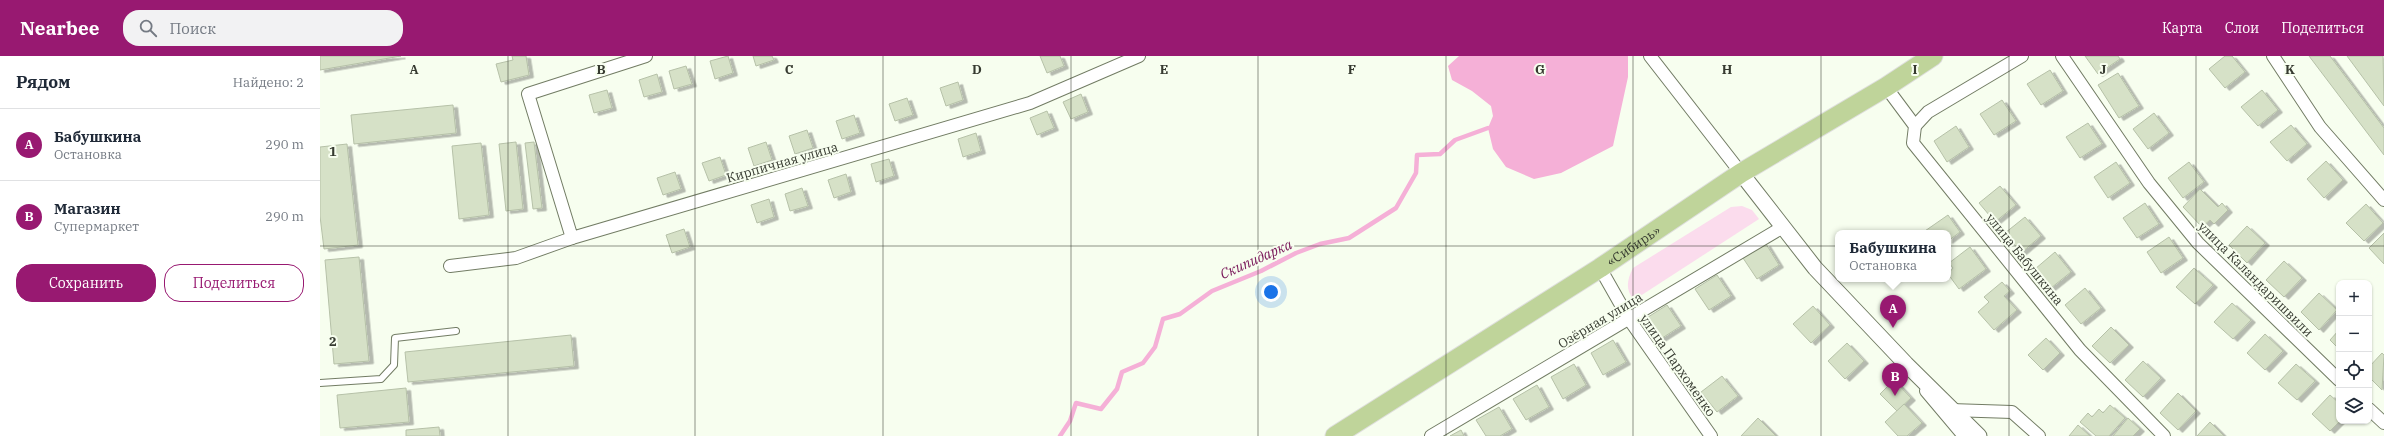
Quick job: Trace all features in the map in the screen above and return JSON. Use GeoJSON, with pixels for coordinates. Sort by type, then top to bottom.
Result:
{"type":"FeatureCollection","features":[{"type":"Feature","properties":{"kind":"main road","name":"«Сибирь»"},"geometry":{"type":"LineString","coordinates":[[1335,436],[1600,268],[1742,173],[1886,87],[1933,56]]}},
{"type":"Feature","properties":{"kind":"street"},"geometry":{"type":"LineString","coordinates":[[572,238],[528,94],[646,56]]}},
{"type":"Feature","properties":{"kind":"street","name":"Кирпичная улица"},"geometry":{"type":"LineString","coordinates":[[450,266],[516,258],[572,238],[1030,103],[1139,56]]}},
{"type":"Feature","properties":{"kind":"street"},"geometry":{"type":"LineString","coordinates":[[1650,56],[1815,268],[1906,364],[1979,436]]}},
{"type":"Feature","properties":{"kind":"street"},"geometry":{"type":"LineString","coordinates":[[1886,87],[1915,126],[1928,112],[2022,56]]}},
{"type":"Feature","properties":{"kind":"street","name":"улица Каландаришвили"},"geometry":{"type":"LineString","coordinates":[[2062,56],[2149,183],[2198,243],[2336,377]]}},
{"type":"Feature","properties":{"kind":"street"},"geometry":{"type":"LineString","coordinates":[[2273,56],[2320,127],[2384,200]]}},
{"type":"Feature","properties":{"kind":"street","name":"улица Бабушкина"},"geometry":{"type":"LineString","coordinates":[[1915,126],[1913,143],[2080,350],[2164,436]]}},
{"type":"Feature","properties":{"kind":"street","name":"Озёрная улица"},"geometry":{"type":"LineString","coordinates":[[1431,436],[1783,228]]}},
{"type":"Feature","properties":{"kind":"street","name":"улица Пархоменко"},"geometry":{"type":"LineString","coordinates":[[1600,268],[1629,319],[1711,436]]}},
{"type":"Feature","properties":{"kind":"street"},"geometry":{"type":"LineString","coordinates":[[1906,364],[1944,415],[1964,436]]}},
{"type":"Feature","properties":{"kind":"street"},"geometry":{"type":"LineString","coordinates":[[1951,410],[2012,412],[2039,436]]}},
{"type":"Feature","properties":{"kind":"street"},"geometry":{"type":"LineString","coordinates":[[2372,412],[2384,423]]}},
{"type":"Feature","properties":{"kind":"lane"},"geometry":{"type":"LineString","coordinates":[[320,383],[381,379],[394,365],[395,338],[456,331]]}},
{"type":"Feature","properties":{"kind":"shaded area"},"geometry":{"type":"Polygon","coordinates":[[[1459,56],[1628,56],[1628,77],[1613,146],[1561,173],[1534,179],[1506,167],[1493,149],[1488,128],[1493,116],[1491,106],[1472,91],[1452,80],[1448,66],[1459,56]]]}},
{"type":"Feature","properties":{"kind":"shaded area"},"geometry":{"type":"Polygon","coordinates":[[[1742,206],[1752,210],[1759,219],[1634,300],[1628,288],[1629,277],[1633,268],[1731,207],[1742,206]]]}},
{"type":"Feature","properties":{"kind":"building"},"geometry":{"type":"Polygon","coordinates":[[[320,56],[401,56],[320,70],[320,56]]]}},
{"type":"Feature","properties":{"kind":"building"},"geometry":{"type":"Polygon","coordinates":[[[512,56],[526,56],[529,75],[501,82],[496,64],[513,60],[512,56]]]}},
{"type":"Feature","properties":{"kind":"building"},"geometry":{"type":"Polygon","coordinates":[[[728,56],[733,73],[715,79],[710,61],[728,56]]]}},
{"type":"Feature","properties":{"kind":"building"},"geometry":{"type":"Polygon","coordinates":[[[753,56],[772,56],[774,60],[756,66],[753,56]]]}},
{"type":"Feature","properties":{"kind":"building"},"geometry":{"type":"Polygon","coordinates":[[[1040,56],[1060,56],[1064,66],[1047,73],[1040,56]]]}},
{"type":"Feature","properties":{"kind":"building"},"geometry":{"type":"Polygon","coordinates":[[[2085,56],[2118,56],[2120,59],[2098,74],[2085,56]]]}},
{"type":"Feature","properties":{"kind":"building"},"geometry":{"type":"Polygon","coordinates":[[[2225,56],[2232,56],[2245,72],[2225,88],[2209,69],[2225,56]]]}},
{"type":"Feature","properties":{"kind":"building"},"geometry":{"type":"Polygon","coordinates":[[[2309,56],[2330,56],[2384,128],[2384,155],[2309,56]]]}},
{"type":"Feature","properties":{"kind":"building"},"geometry":{"type":"Polygon","coordinates":[[[2347,56],[2383,56],[2384,106],[2347,56]]]}},
{"type":"Feature","properties":{"kind":"building"},"geometry":{"type":"Polygon","coordinates":[[[686,66],[692,84],[674,89],[669,71],[686,66]]]}},
{"type":"Feature","properties":{"kind":"building"},"geometry":{"type":"Polygon","coordinates":[[[2050,70],[2063,91],[2041,105],[2027,84],[2050,70]]]}},
{"type":"Feature","properties":{"kind":"building"},"geometry":{"type":"Polygon","coordinates":[[[2118,73],[2139,106],[2119,118],[2098,85],[2118,73]]]}},
{"type":"Feature","properties":{"kind":"building"},"geometry":{"type":"Polygon","coordinates":[[[657,74],[662,92],[644,97],[639,80],[657,74]]]}},
{"type":"Feature","properties":{"kind":"building"},"geometry":{"type":"Polygon","coordinates":[[[958,82],[963,100],[946,106],[940,88],[958,82]]]}},
{"type":"Feature","properties":{"kind":"building"},"geometry":{"type":"Polygon","coordinates":[[[607,90],[612,108],[594,113],[589,95],[607,90]]]}},
{"type":"Feature","properties":{"kind":"building"},"geometry":{"type":"Polygon","coordinates":[[[2262,90],[2278,110],[2258,126],[2241,107],[2262,90]]]}},
{"type":"Feature","properties":{"kind":"building"},"geometry":{"type":"Polygon","coordinates":[[[1081,94],[1088,112],[1071,119],[1063,102],[1081,94]]]}},
{"type":"Feature","properties":{"kind":"building"},"geometry":{"type":"Polygon","coordinates":[[[907,98],[913,115],[895,121],[889,104],[907,98]]]}},
{"type":"Feature","properties":{"kind":"building"},"geometry":{"type":"Polygon","coordinates":[[[2002,100],[2016,121],[1994,135],[1980,114],[2002,100]]]}},
{"type":"Feature","properties":{"kind":"building"},"geometry":{"type":"Polygon","coordinates":[[[453,105],[456,133],[354,144],[351,115],[453,105]]]}},
{"type":"Feature","properties":{"kind":"building"},"geometry":{"type":"Polygon","coordinates":[[[1047,111],[1054,128],[1037,135],[1030,118],[1047,111]]]}},
{"type":"Feature","properties":{"kind":"building"},"geometry":{"type":"Polygon","coordinates":[[[2154,113],[2169,133],[2148,149],[2133,129],[2154,113]]]}},
{"type":"Feature","properties":{"kind":"building"},"geometry":{"type":"Polygon","coordinates":[[[854,115],[860,133],[842,139],[836,121],[854,115]]]}},
{"type":"Feature","properties":{"kind":"building"},"geometry":{"type":"Polygon","coordinates":[[[2088,123],[2102,144],[2080,158],[2066,137],[2088,123]]]}},
{"type":"Feature","properties":{"kind":"building"},"geometry":{"type":"Polygon","coordinates":[[[2291,125],[2307,144],[2287,161],[2270,142],[2291,125]]]}},
{"type":"Feature","properties":{"kind":"building"},"geometry":{"type":"Polygon","coordinates":[[[1956,126],[1969,147],[1947,162],[1934,141],[1956,126]]]}},
{"type":"Feature","properties":{"kind":"building"},"geometry":{"type":"Polygon","coordinates":[[[807,130],[813,148],[795,154],[789,136],[807,130]]]}},
{"type":"Feature","properties":{"kind":"building"},"geometry":{"type":"Polygon","coordinates":[[[976,133],[981,151],[963,157],[958,139],[976,133]]]}},
{"type":"Feature","properties":{"kind":"building"},"geometry":{"type":"Polygon","coordinates":[[[516,142],[523,209],[506,211],[499,144],[516,142]]]}},
{"type":"Feature","properties":{"kind":"building"},"geometry":{"type":"Polygon","coordinates":[[[534,142],[542,208],[533,209],[525,143],[534,142]]]}},
{"type":"Feature","properties":{"kind":"building"},"geometry":{"type":"Polygon","coordinates":[[[766,142],[772,160],[754,166],[748,148],[766,142]]]}},
{"type":"Feature","properties":{"kind":"building"},"geometry":{"type":"Polygon","coordinates":[[[481,143],[489,215],[459,219],[452,146],[481,143]]]}},
{"type":"Feature","properties":{"kind":"building"},"geometry":{"type":"Polygon","coordinates":[[[347,144],[358,245],[324,249],[320,216],[320,147],[347,144]]]}},
{"type":"Feature","properties":{"kind":"building"},"geometry":{"type":"Polygon","coordinates":[[[720,157],[726,175],[709,181],[702,163],[720,157]]]}},
{"type":"Feature","properties":{"kind":"building"},"geometry":{"type":"Polygon","coordinates":[[[889,159],[894,176],[876,182],[871,164],[889,159]]]}},
{"type":"Feature","properties":{"kind":"building"},"geometry":{"type":"Polygon","coordinates":[[[2326,161],[2343,180],[2324,198],[2307,179],[2326,161]]]}},
{"type":"Feature","properties":{"kind":"building"},"geometry":{"type":"Polygon","coordinates":[[[2116,162],[2130,183],[2108,198],[2094,177],[2116,162]]]}},
{"type":"Feature","properties":{"kind":"building"},"geometry":{"type":"Polygon","coordinates":[[[2189,162],[2204,182],[2183,198],[2168,178],[2189,162]]]}},
{"type":"Feature","properties":{"kind":"building"},"geometry":{"type":"Polygon","coordinates":[[[675,172],[681,189],[663,195],[657,178],[675,172]]]}},
{"type":"Feature","properties":{"kind":"building"},"geometry":{"type":"Polygon","coordinates":[[[846,174],[851,192],[834,198],[828,180],[846,174]]]}},
{"type":"Feature","properties":{"kind":"building"},"geometry":{"type":"Polygon","coordinates":[[[2000,186],[2016,205],[1995,222],[1979,203],[2000,186]]]}},
{"type":"Feature","properties":{"kind":"building"},"geometry":{"type":"Polygon","coordinates":[[[802,188],[808,206],[790,211],[785,194],[802,188]]]}},
{"type":"Feature","properties":{"kind":"building"},"geometry":{"type":"Polygon","coordinates":[[[2200,189],[2218,207],[2222,203],[2228,210],[2214,224],[2210,220],[2202,227],[2183,207],[2200,189]]]}},
{"type":"Feature","properties":{"kind":"building"},"geometry":{"type":"Polygon","coordinates":[[[769,199],[774,217],[757,223],[751,205],[769,199]]]}},
{"type":"Feature","properties":{"kind":"building"},"geometry":{"type":"Polygon","coordinates":[[[2145,203],[2159,224],[2137,238],[2123,218],[2145,203]]]}},
{"type":"Feature","properties":{"kind":"building"},"geometry":{"type":"Polygon","coordinates":[[[2366,204],[2383,223],[2364,241],[2346,223],[2366,204]]]}},
{"type":"Feature","properties":{"kind":"building"},"geometry":{"type":"Polygon","coordinates":[[[1948,215],[1960,232],[1951,239],[1951,230],[1926,230],[1948,215]]]}},
{"type":"Feature","properties":{"kind":"building"},"geometry":{"type":"Polygon","coordinates":[[[2025,217],[2041,236],[2021,253],[2005,233],[2025,217]]]}},
{"type":"Feature","properties":{"kind":"building"},"geometry":{"type":"Polygon","coordinates":[[[2247,226],[2265,243],[2247,263],[2229,245],[2247,226]]]}},
{"type":"Feature","properties":{"kind":"building"},"geometry":{"type":"Polygon","coordinates":[[[684,229],[690,247],[672,253],[666,235],[684,229]]]}},
{"type":"Feature","properties":{"kind":"building"},"geometry":{"type":"Polygon","coordinates":[[[2384,233],[2384,264],[2369,248],[2384,233]]]}},
{"type":"Feature","properties":{"kind":"building"},"geometry":{"type":"Polygon","coordinates":[[[2169,237],[2183,258],[2161,273],[2147,252],[2169,237]]]}},
{"type":"Feature","properties":{"kind":"building"},"geometry":{"type":"Polygon","coordinates":[[[1766,244],[1779,265],[1757,279],[1743,258],[1766,244]]]}},
{"type":"Feature","properties":{"kind":"building"},"geometry":{"type":"Polygon","coordinates":[[[1970,247],[1986,269],[1959,289],[1951,278],[1951,270],[1953,268],[1951,261],[1970,247]]]}},
{"type":"Feature","properties":{"kind":"building"},"geometry":{"type":"Polygon","coordinates":[[[2055,252],[2071,272],[2051,288],[2035,269],[2055,252]]]}},
{"type":"Feature","properties":{"kind":"building"},"geometry":{"type":"Polygon","coordinates":[[[359,257],[369,361],[334,364],[325,260],[359,257]]]}},
{"type":"Feature","properties":{"kind":"building"},"geometry":{"type":"Polygon","coordinates":[[[2284,261],[2302,278],[2284,297],[2266,280],[2284,261]]]}},
{"type":"Feature","properties":{"kind":"building"},"geometry":{"type":"Polygon","coordinates":[[[2194,268],[2213,285],[2195,304],[2176,287],[2194,268]]]}},
{"type":"Feature","properties":{"kind":"building"},"geometry":{"type":"Polygon","coordinates":[[[1717,275],[1731,296],[1709,310],[1695,289],[1717,275]]]}},
{"type":"Feature","properties":{"kind":"building"},"geometry":{"type":"Polygon","coordinates":[[[2002,282],[2010,291],[2004,296],[2017,310],[1994,330],[1978,312],[1989,302],[1984,297],[2002,282]]]}},
{"type":"Feature","properties":{"kind":"building"},"geometry":{"type":"Polygon","coordinates":[[[2085,288],[2101,308],[2081,324],[2065,305],[2085,288]]]}},
{"type":"Feature","properties":{"kind":"building"},"geometry":{"type":"Polygon","coordinates":[[[2319,293],[2336,309],[2336,311],[2319,330],[2301,312],[2319,293]]]}},
{"type":"Feature","properties":{"kind":"building"},"geometry":{"type":"Polygon","coordinates":[[[2232,303],[2251,320],[2233,339],[2214,322],[2232,303]]]}},
{"type":"Feature","properties":{"kind":"building"},"geometry":{"type":"Polygon","coordinates":[[[1667,305],[1681,326],[1659,340],[1645,319],[1667,305]]]}},
{"type":"Feature","properties":{"kind":"building"},"geometry":{"type":"Polygon","coordinates":[[[1813,306],[1830,325],[1811,343],[1793,324],[1813,306]]]}},
{"type":"Feature","properties":{"kind":"building"},"geometry":{"type":"Polygon","coordinates":[[[2111,327],[2129,345],[2110,363],[2092,346],[2111,327]]]}},
{"type":"Feature","properties":{"kind":"building"},"geometry":{"type":"Polygon","coordinates":[[[2336,333],[2336,346],[2330,340],[2336,333]]]}},
{"type":"Feature","properties":{"kind":"building"},"geometry":{"type":"Polygon","coordinates":[[[2265,334],[2283,351],[2265,370],[2247,353],[2265,334]]]}},
{"type":"Feature","properties":{"kind":"building"},"geometry":{"type":"Polygon","coordinates":[[[571,335],[574,366],[408,382],[405,352],[571,335]]]}},
{"type":"Feature","properties":{"kind":"building"},"geometry":{"type":"Polygon","coordinates":[[[2046,338],[2060,353],[2043,370],[2028,355],[2046,338]]]}},
{"type":"Feature","properties":{"kind":"building"},"geometry":{"type":"Polygon","coordinates":[[[1613,340],[1626,362],[1603,375],[1591,353],[1613,340]]]}},
{"type":"Feature","properties":{"kind":"building"},"geometry":{"type":"Polygon","coordinates":[[[1847,343],[1864,361],[1845,379],[1828,361],[1847,343]]]}},
{"type":"Feature","properties":{"kind":"building"},"geometry":{"type":"Polygon","coordinates":[[[2382,353],[2384,355],[2382,390],[2372,380],[2372,364],[2382,353]]]}},
{"type":"Feature","properties":{"kind":"building"},"geometry":{"type":"Polygon","coordinates":[[[2143,361],[2161,378],[2143,397],[2125,380],[2143,361]]]}},
{"type":"Feature","properties":{"kind":"building"},"geometry":{"type":"Polygon","coordinates":[[[1574,364],[1586,385],[1563,399],[1551,377],[1574,364]]]}},
{"type":"Feature","properties":{"kind":"building"},"geometry":{"type":"Polygon","coordinates":[[[2296,364],[2315,381],[2297,400],[2278,383],[2296,364]]]}},
{"type":"Feature","properties":{"kind":"building"},"geometry":{"type":"Polygon","coordinates":[[[1722,376],[1738,396],[1717,412],[1701,392],[1722,376]]]}},
{"type":"Feature","properties":{"kind":"building"},"geometry":{"type":"Polygon","coordinates":[[[1894,380],[1911,398],[1897,411],[1880,394],[1894,380]]]}},
{"type":"Feature","properties":{"kind":"building"},"geometry":{"type":"Polygon","coordinates":[[[1537,385],[1549,407],[1526,420],[1513,399],[1537,385]]]}},
{"type":"Feature","properties":{"kind":"building"},"geometry":{"type":"Polygon","coordinates":[[[406,388],[409,422],[340,428],[337,395],[406,388]]]}},
{"type":"Feature","properties":{"kind":"building"},"geometry":{"type":"Polygon","coordinates":[[[2178,393],[2196,411],[2178,430],[2160,413],[2178,393]]]}},
{"type":"Feature","properties":{"kind":"building"},"geometry":{"type":"Polygon","coordinates":[[[2330,395],[2336,400],[2337,424],[2330,431],[2312,414],[2330,395]]]}},
{"type":"Feature","properties":{"kind":"building"},"geometry":{"type":"Polygon","coordinates":[[[1904,404],[1922,423],[1907,436],[1898,436],[1885,422],[1904,404]]]}},
{"type":"Feature","properties":{"kind":"building"},"geometry":{"type":"Polygon","coordinates":[[[2110,405],[2125,418],[2109,436],[2096,436],[2080,422],[2088,413],[2092,417],[2099,409],[2103,413],[2110,405]]]}},
{"type":"Feature","properties":{"kind":"building"},"geometry":{"type":"Polygon","coordinates":[[[1499,407],[1512,429],[1500,436],[1486,436],[1476,420],[1499,407]]]}},
{"type":"Feature","properties":{"kind":"building"},"geometry":{"type":"Polygon","coordinates":[[[1758,418],[1776,436],[1741,436],[1758,418]]]}},
{"type":"Feature","properties":{"kind":"building"},"geometry":{"type":"Polygon","coordinates":[[[2128,418],[2140,429],[2133,436],[2113,436],[2128,418]]]}},
{"type":"Feature","properties":{"kind":"building"},"geometry":{"type":"Polygon","coordinates":[[[2210,422],[2224,436],[2197,436],[2210,422]]]}},
{"type":"Feature","properties":{"kind":"building"},"geometry":{"type":"Polygon","coordinates":[[[2078,425],[2090,436],[2069,436],[2078,425]]]}},
{"type":"Feature","properties":{"kind":"building"},"geometry":{"type":"Polygon","coordinates":[[[439,427],[440,436],[406,436],[406,430],[439,427]]]}},
{"type":"Feature","properties":{"kind":"building"},"geometry":{"type":"Polygon","coordinates":[[[1461,430],[1464,436],[1450,436],[1461,430]]]}},
{"type":"Feature","properties":{"kind":"waterway","name":"Скипидарка"},"geometry":{"type":"LineString","coordinates":[[1060,436],[1070,421],[1076,403],[1101,409],[1117,389],[1122,372],[1143,363],[1155,347],[1163,319],[1180,314],[1212,291],[1261,271],[1296,253],[1320,244],[1349,238],[1396,208],[1416,173],[1417,155],[1440,154],[1455,140],[1488,128]]}},
{"type":"Feature","properties":{"kind":"place","name":"Бабушкина"},"geometry":{"type":"Point","coordinates":[1893,328]}},
{"type":"Feature","properties":{"kind":"place","name":"Магазин"},"geometry":{"type":"Point","coordinates":[1895,396]}}]}
